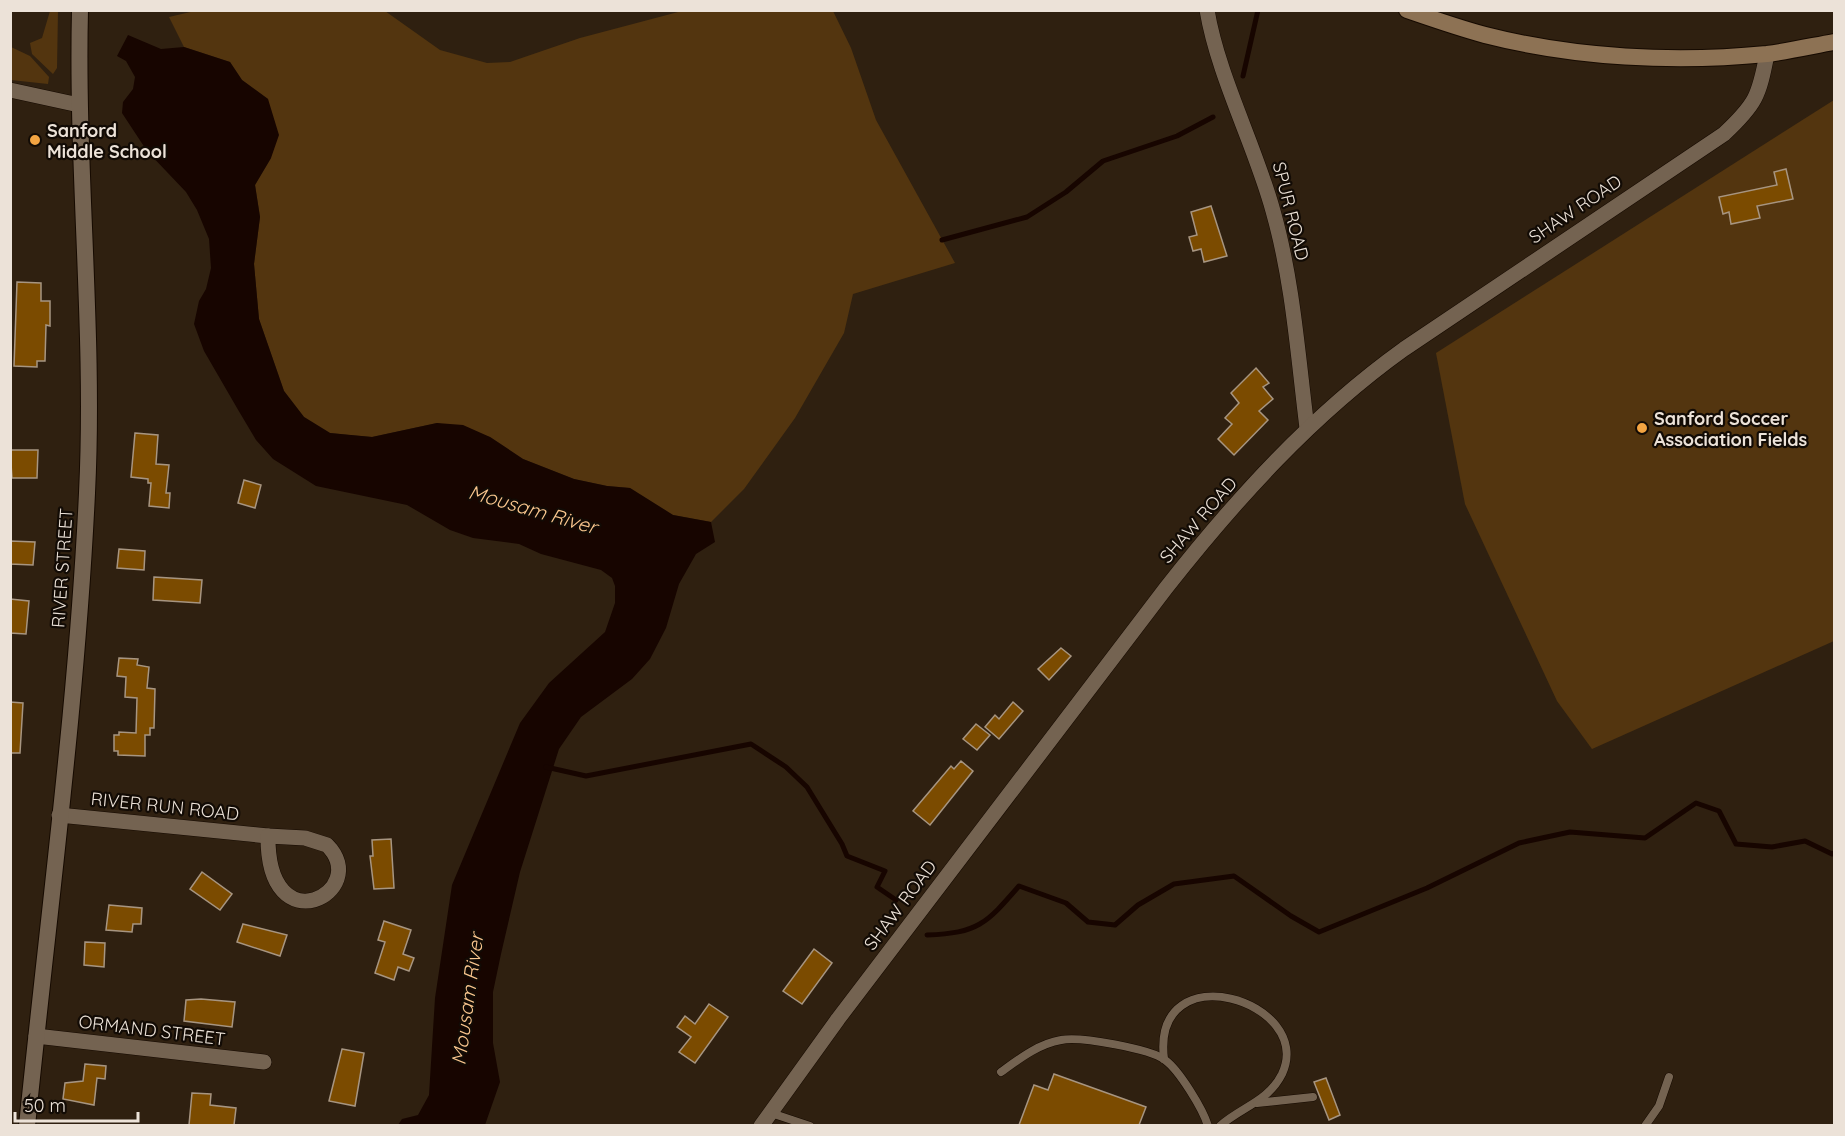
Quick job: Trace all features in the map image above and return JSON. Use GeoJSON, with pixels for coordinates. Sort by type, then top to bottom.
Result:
{"type":"FeatureCollection","features":[{"type":"Feature","properties":{"kind":"main road"},"geometry":{"type":"LineString","coordinates":[[1407,10],[1486,35],[1575,51],[1664,57],[1767,54],[1834,42]]}},
{"type":"Feature","properties":{"kind":"street","name":"RIVER STREET"},"geometry":{"type":"LineString","coordinates":[[27,1125],[59,815],[87,494],[88,370],[79,105],[80,10]]}},
{"type":"Feature","properties":{"kind":"street","name":"SPUR ROAD"},"geometry":{"type":"LineString","coordinates":[[1207,10],[1216,49],[1258,158],[1274,214],[1297,346],[1307,428]]}},
{"type":"Feature","properties":{"kind":"street","name":"SHAW ROAD"},"geometry":{"type":"LineString","coordinates":[[761,1125],[838,1019],[1166,588],[1209,534],[1307,428],[1372,372],[1404,349],[1724,134],[1747,112],[1757,98],[1767,54]]}},
{"type":"Feature","properties":{"kind":"street"},"geometry":{"type":"LineString","coordinates":[[10,90],[79,105]]}},
{"type":"Feature","properties":{"kind":"street","name":"RIVER RUN ROAD"},"geometry":{"type":"LineString","coordinates":[[59,815],[306,838],[327,845],[338,862],[336,883],[325,896],[309,901],[283,893],[275,881],[268,861],[268,836]]}},
{"type":"Feature","properties":{"kind":"street","name":"ORMAND STREET"},"geometry":{"type":"LineString","coordinates":[[36,1036],[264,1062]]}},
{"type":"Feature","properties":{"kind":"lane"},"geometry":{"type":"LineString","coordinates":[[1208,1125],[1198,1106],[1164,1059],[1163,1035],[1166,1025],[1179,1010],[1194,1000],[1218,995],[1247,1002],[1269,1018],[1280,1032],[1285,1048],[1283,1072],[1257,1103]]}},
{"type":"Feature","properties":{"kind":"lane"},"geometry":{"type":"LineString","coordinates":[[1001,1072],[1029,1052],[1062,1039],[1102,1041],[1164,1059]]}},
{"type":"Feature","properties":{"kind":"lane"},"geometry":{"type":"LineString","coordinates":[[1645,1125],[1659,1106],[1669,1077]]}},
{"type":"Feature","properties":{"kind":"lane"},"geometry":{"type":"LineString","coordinates":[[1220,1125],[1231,1116],[1257,1103],[1313,1097]]}},
{"type":"Feature","properties":{"kind":"lane"},"geometry":{"type":"LineString","coordinates":[[771,1113],[810,1125]]}},
{"type":"Feature","properties":{"kind":"shaded area"},"geometry":{"type":"Polygon","coordinates":[[[199,10],[385,11],[440,50],[487,63],[510,62],[580,38],[682,11],[833,11],[851,48],[876,120],[955,263],[853,294],[844,333],[795,418],[744,489],[711,522],[673,515],[630,488],[574,479],[523,459],[490,437],[437,423],[372,437],[330,433],[304,417],[284,391],[259,319],[254,264],[260,217],[255,185],[271,158],[268,99],[242,80],[230,62],[184,47],[169,17],[199,10]]]}},
{"type":"Feature","properties":{"kind":"shaded area"},"geometry":{"type":"Polygon","coordinates":[[[50,11],[58,11],[57,68],[53,74],[32,54],[30,43],[42,38],[50,11]]]}},
{"type":"Feature","properties":{"kind":"shaded area"},"geometry":{"type":"Polygon","coordinates":[[[11,47],[30,56],[49,77],[48,84],[11,80],[11,47]]]}},
{"type":"Feature","properties":{"kind":"shaded area","name":"Sanford Soccer Association Fields"},"geometry":{"type":"Polygon","coordinates":[[[1834,100],[1834,641],[1592,749],[1557,701],[1465,504],[1436,353],[1834,100]]]}},
{"type":"Feature","properties":{"kind":"water","name":"Mousam River"},"geometry":{"type":"Polygon","coordinates":[[[128,35],[161,49],[184,47],[230,62],[242,80],[268,99],[279,135],[271,158],[255,185],[260,217],[254,264],[259,319],[284,391],[304,417],[330,433],[372,437],[437,423],[463,425],[490,437],[523,459],[574,479],[630,488],[673,515],[711,522],[715,542],[696,554],[679,584],[666,628],[650,659],[632,679],[581,717],[559,749],[520,872],[493,992],[493,1043],[500,1082],[485,1125],[398,1125],[402,1119],[418,1115],[429,1095],[435,998],[452,885],[520,723],[549,683],[605,632],[615,603],[615,586],[612,578],[601,570],[541,554],[519,544],[473,538],[450,530],[407,505],[316,486],[273,459],[256,440],[204,351],[194,324],[199,301],[206,289],[211,268],[209,239],[197,210],[186,192],[147,151],[122,113],[123,102],[133,89],[135,77],[126,61],[117,56],[128,35]]]}},
{"type":"Feature","properties":{"kind":"building"},"geometry":{"type":"Polygon","coordinates":[[[1786,169],[1793,199],[1757,206],[1760,218],[1731,224],[1729,212],[1723,214],[1719,197],[1777,185],[1774,172],[1786,169]]]}},
{"type":"Feature","properties":{"kind":"building"},"geometry":{"type":"Polygon","coordinates":[[[1211,206],[1227,256],[1204,262],[1201,249],[1193,251],[1189,237],[1197,235],[1191,212],[1211,206]]]}},
{"type":"Feature","properties":{"kind":"building"},"geometry":{"type":"Polygon","coordinates":[[[17,282],[41,283],[41,301],[50,301],[50,326],[46,325],[45,361],[37,361],[37,367],[14,366],[17,282]]]}},
{"type":"Feature","properties":{"kind":"building"},"geometry":{"type":"Polygon","coordinates":[[[1256,368],[1269,383],[1263,387],[1273,399],[1259,411],[1268,420],[1234,455],[1218,439],[1232,424],[1225,418],[1239,403],[1231,393],[1256,368]]]}},
{"type":"Feature","properties":{"kind":"building"},"geometry":{"type":"Polygon","coordinates":[[[135,433],[158,435],[156,464],[169,465],[166,493],[170,493],[169,508],[149,506],[151,483],[148,483],[148,479],[131,477],[135,433]]]}},
{"type":"Feature","properties":{"kind":"building"},"geometry":{"type":"Polygon","coordinates":[[[10,450],[38,450],[37,478],[12,478],[10,450]]]}},
{"type":"Feature","properties":{"kind":"building"},"geometry":{"type":"Polygon","coordinates":[[[244,480],[261,485],[255,508],[238,503],[244,480]]]}},
{"type":"Feature","properties":{"kind":"building"},"geometry":{"type":"Polygon","coordinates":[[[10,541],[35,542],[33,565],[10,564],[10,541]]]}},
{"type":"Feature","properties":{"kind":"building"},"geometry":{"type":"Polygon","coordinates":[[[119,549],[145,551],[144,570],[117,568],[119,549]]]}},
{"type":"Feature","properties":{"kind":"building"},"geometry":{"type":"Polygon","coordinates":[[[154,577],[202,580],[200,603],[153,600],[154,577]]]}},
{"type":"Feature","properties":{"kind":"building"},"geometry":{"type":"Polygon","coordinates":[[[10,599],[29,601],[26,634],[10,633],[10,599]]]}},
{"type":"Feature","properties":{"kind":"building"},"geometry":{"type":"Polygon","coordinates":[[[1061,648],[1071,656],[1049,680],[1038,669],[1061,648]]]}},
{"type":"Feature","properties":{"kind":"building"},"geometry":{"type":"Polygon","coordinates":[[[119,658],[138,659],[137,665],[149,667],[147,688],[155,689],[154,728],[150,728],[150,735],[145,735],[145,756],[118,755],[118,751],[114,751],[114,735],[119,735],[119,732],[136,733],[137,698],[125,697],[126,677],[117,676],[119,658]]]}},
{"type":"Feature","properties":{"kind":"building"},"geometry":{"type":"Polygon","coordinates":[[[10,702],[23,703],[20,753],[10,753],[10,702]]]}},
{"type":"Feature","properties":{"kind":"building"},"geometry":{"type":"Polygon","coordinates":[[[1013,702],[1023,711],[999,739],[985,727],[995,715],[999,719],[1013,702]]]}},
{"type":"Feature","properties":{"kind":"building"},"geometry":{"type":"Polygon","coordinates":[[[976,724],[990,735],[977,750],[963,739],[976,724]]]}},
{"type":"Feature","properties":{"kind":"building"},"geometry":{"type":"Polygon","coordinates":[[[961,761],[973,771],[930,825],[913,811],[951,766],[954,769],[961,761]]]}},
{"type":"Feature","properties":{"kind":"building"},"geometry":{"type":"Polygon","coordinates":[[[391,839],[394,888],[374,889],[370,856],[373,856],[372,840],[391,839]]]}},
{"type":"Feature","properties":{"kind":"building"},"geometry":{"type":"Polygon","coordinates":[[[202,872],[232,894],[220,910],[190,889],[202,872]]]}},
{"type":"Feature","properties":{"kind":"building"},"geometry":{"type":"Polygon","coordinates":[[[109,905],[142,908],[141,924],[133,924],[132,932],[106,930],[109,905]]]}},
{"type":"Feature","properties":{"kind":"building"},"geometry":{"type":"Polygon","coordinates":[[[384,921],[411,930],[403,954],[414,958],[409,971],[398,967],[394,980],[375,973],[385,942],[378,940],[384,921]]]}},
{"type":"Feature","properties":{"kind":"building"},"geometry":{"type":"Polygon","coordinates":[[[243,924],[287,935],[280,956],[237,942],[243,924]]]}},
{"type":"Feature","properties":{"kind":"building"},"geometry":{"type":"Polygon","coordinates":[[[85,942],[105,943],[104,967],[84,965],[85,942]]]}},
{"type":"Feature","properties":{"kind":"building"},"geometry":{"type":"Polygon","coordinates":[[[814,949],[832,963],[802,1004],[783,991],[814,949]]]}},
{"type":"Feature","properties":{"kind":"building"},"geometry":{"type":"Polygon","coordinates":[[[186,1000],[235,1002],[232,1027],[184,1021],[186,1000]]]}},
{"type":"Feature","properties":{"kind":"building"},"geometry":{"type":"Polygon","coordinates":[[[709,1004],[728,1017],[695,1063],[679,1052],[691,1037],[677,1027],[685,1016],[695,1024],[709,1004]]]}},
{"type":"Feature","properties":{"kind":"building"},"geometry":{"type":"Polygon","coordinates":[[[342,1049],[364,1053],[355,1106],[329,1101],[342,1049]]]}},
{"type":"Feature","properties":{"kind":"building"},"geometry":{"type":"Polygon","coordinates":[[[85,1064],[106,1066],[105,1079],[97,1078],[94,1105],[63,1099],[65,1083],[83,1081],[85,1064]]]}},
{"type":"Feature","properties":{"kind":"building"},"geometry":{"type":"Polygon","coordinates":[[[1054,1074],[1146,1107],[1139,1125],[1019,1125],[1034,1085],[1048,1090],[1054,1074]]]}},
{"type":"Feature","properties":{"kind":"building"},"geometry":{"type":"Polygon","coordinates":[[[1326,1078],[1340,1115],[1329,1120],[1314,1082],[1326,1078]]]}},
{"type":"Feature","properties":{"kind":"building"},"geometry":{"type":"Polygon","coordinates":[[[192,1093],[211,1094],[210,1105],[236,1108],[234,1125],[189,1125],[192,1093]]]}},
{"type":"Feature","properties":{"kind":"waterway"},"geometry":{"type":"LineString","coordinates":[[1243,76],[1258,10]]}},
{"type":"Feature","properties":{"kind":"waterway"},"geometry":{"type":"LineString","coordinates":[[942,240],[1027,217],[1066,192],[1103,161],[1177,136],[1213,117]]}},
{"type":"Feature","properties":{"kind":"waterway"},"geometry":{"type":"LineString","coordinates":[[546,767],[586,776],[751,744],[786,767],[807,787],[847,856],[885,871],[877,887],[896,900]]}},
{"type":"Feature","properties":{"kind":"waterway"},"geometry":{"type":"LineString","coordinates":[[927,935],[958,932],[980,924],[989,918],[1019,886],[1066,903],[1088,922],[1115,925],[1138,905],[1174,884],[1234,876],[1291,916],[1319,932],[1427,888],[1519,843],[1570,832],[1645,838],[1696,803],[1719,811],[1736,844],[1772,847],[1805,841],[1834,853]]}},
{"type":"Feature","properties":{"kind":"place","name":"Sanford Middle School"},"geometry":{"type":"Point","coordinates":[35,140]}},
{"type":"Feature","properties":{"kind":"place","name":"Sanford Soccer Association Fields"},"geometry":{"type":"Point","coordinates":[1642,428]}}]}
